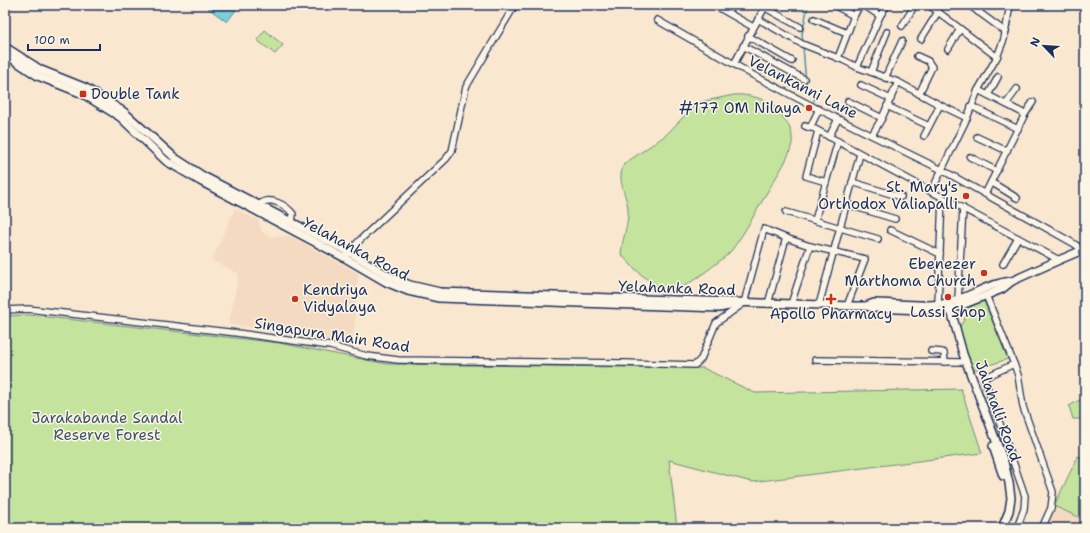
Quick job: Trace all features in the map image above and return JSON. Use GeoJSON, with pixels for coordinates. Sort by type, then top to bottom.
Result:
{"type":"FeatureCollection","features":[{"type":"Feature","properties":{"kind":"main road","name":"Yelahanka Road"},"geometry":{"type":"LineString","coordinates":[[5,47],[41,70],[86,88],[124,112],[175,158],[203,176],[292,223],[347,255]]}},
{"type":"Feature","properties":{"kind":"main road","name":"Yelahanka Road"},"geometry":{"type":"LineString","coordinates":[[5,54],[38,76],[83,94],[120,117],[166,161],[200,182],[410,285],[440,292],[606,302],[791,304],[866,306],[873,308],[946,306]]}},
{"type":"Feature","properties":{"kind":"main road"},"geometry":{"type":"LineString","coordinates":[[866,306],[874,303],[946,306],[985,296],[1059,260],[1084,250]]}},
{"type":"Feature","properties":{"kind":"main road"},"geometry":{"type":"LineString","coordinates":[[946,306],[1002,282],[1012,282]]}},
{"type":"Feature","properties":{"kind":"main road","name":"Jalahalli Road"},"geometry":{"type":"LineString","coordinates":[[946,306],[962,362],[1006,485],[1008,499],[1007,510],[1001,528]]}},
{"type":"Feature","properties":{"kind":"main road","name":"Jalahalli Road"},"geometry":{"type":"LineString","coordinates":[[946,306],[1004,462],[1011,498],[1009,511],[1001,528]]}},
{"type":"Feature","properties":{"kind":"street"},"geometry":{"type":"LineString","coordinates":[[347,255],[361,239],[446,159],[452,151],[466,87],[515,5]]}},
{"type":"Feature","properties":{"kind":"street"},"geometry":{"type":"LineString","coordinates":[[714,5],[753,27]]}},
{"type":"Feature","properties":{"kind":"street"},"geometry":{"type":"LineString","coordinates":[[834,5],[854,16]]}},
{"type":"Feature","properties":{"kind":"street"},"geometry":{"type":"LineString","coordinates":[[838,58],[854,16],[864,5],[880,16]]}},
{"type":"Feature","properties":{"kind":"street"},"geometry":{"type":"LineString","coordinates":[[857,67],[880,16],[887,5]]}},
{"type":"Feature","properties":{"kind":"street"},"geometry":{"type":"LineString","coordinates":[[902,26],[915,5]]}},
{"type":"Feature","properties":{"kind":"street"},"geometry":{"type":"LineString","coordinates":[[930,5],[997,57]]}},
{"type":"Feature","properties":{"kind":"street"},"geometry":{"type":"LineString","coordinates":[[969,5],[1006,32]]}},
{"type":"Feature","properties":{"kind":"street"},"geometry":{"type":"LineString","coordinates":[[978,12],[983,5]]}},
{"type":"Feature","properties":{"kind":"street"},"geometry":{"type":"LineString","coordinates":[[931,192],[967,118],[978,90],[997,57],[1006,32],[1010,5]]}},
{"type":"Feature","properties":{"kind":"street"},"geometry":{"type":"LineString","coordinates":[[734,64],[765,6],[800,27]]}},
{"type":"Feature","properties":{"kind":"street"},"geometry":{"type":"LineString","coordinates":[[921,39],[938,12]]}},
{"type":"Feature","properties":{"kind":"street"},"geometry":{"type":"LineString","coordinates":[[758,19],[802,44],[898,82],[967,118]]}},
{"type":"Feature","properties":{"kind":"street"},"geometry":{"type":"LineString","coordinates":[[814,19],[847,32]]}},
{"type":"Feature","properties":{"kind":"street","name":"Velankanni Lane"},"geometry":{"type":"LineString","coordinates":[[657,20],[734,64],[819,109],[942,170],[1084,250]]}},
{"type":"Feature","properties":{"kind":"street"},"geometry":{"type":"LineString","coordinates":[[948,49],[960,29]]}},
{"type":"Feature","properties":{"kind":"street"},"geometry":{"type":"LineString","coordinates":[[871,72],[887,32]]}},
{"type":"Feature","properties":{"kind":"street"},"geometry":{"type":"LineString","coordinates":[[748,36],[792,61]]}},
{"type":"Feature","properties":{"kind":"street"},"geometry":{"type":"LineString","coordinates":[[885,78],[902,41]]}},
{"type":"Feature","properties":{"kind":"street"},"geometry":{"type":"LineString","coordinates":[[743,46],[804,79]]}},
{"type":"Feature","properties":{"kind":"street"},"geometry":{"type":"LineString","coordinates":[[917,56],[928,61],[932,66],[919,94]]}},
{"type":"Feature","properties":{"kind":"street"},"geometry":{"type":"LineString","coordinates":[[988,95],[998,77]]}},
{"type":"Feature","properties":{"kind":"street"},"geometry":{"type":"LineString","coordinates":[[872,135],[882,118],[898,82]]}},
{"type":"Feature","properties":{"kind":"street"},"geometry":{"type":"LineString","coordinates":[[861,85],[890,99]]}},
{"type":"Feature","properties":{"kind":"street"},"geometry":{"type":"LineString","coordinates":[[1006,104],[1017,89]]}},
{"type":"Feature","properties":{"kind":"street"},"geometry":{"type":"LineString","coordinates":[[978,90],[1026,114]]}},
{"type":"Feature","properties":{"kind":"street"},"geometry":{"type":"LineString","coordinates":[[848,101],[882,118]]}},
{"type":"Feature","properties":{"kind":"street"},"geometry":{"type":"LineString","coordinates":[[985,194],[1033,102]]}},
{"type":"Feature","properties":{"kind":"street"},"geometry":{"type":"LineString","coordinates":[[924,136],[940,105]]}},
{"type":"Feature","properties":{"kind":"street"},"geometry":{"type":"LineString","coordinates":[[887,106],[930,126]]}},
{"type":"Feature","properties":{"kind":"street"},"geometry":{"type":"LineString","coordinates":[[971,106],[1018,129]]}},
{"type":"Feature","properties":{"kind":"street"},"geometry":{"type":"LineString","coordinates":[[805,126],[810,128],[819,109]]}},
{"type":"Feature","properties":{"kind":"street"},"geometry":{"type":"LineString","coordinates":[[830,137],[838,119]]}},
{"type":"Feature","properties":{"kind":"street"},"geometry":{"type":"LineString","coordinates":[[826,182],[806,176],[816,129],[1059,260]]}},
{"type":"Feature","properties":{"kind":"street"},"geometry":{"type":"LineString","coordinates":[[977,137],[1007,151]]}},
{"type":"Feature","properties":{"kind":"street"},"geometry":{"type":"LineString","coordinates":[[816,220],[838,141]]}},
{"type":"Feature","properties":{"kind":"street"},"geometry":{"type":"LineString","coordinates":[[819,305],[860,154]]}},
{"type":"Feature","properties":{"kind":"street"},"geometry":{"type":"LineString","coordinates":[[970,157],[997,171]]}},
{"type":"Feature","properties":{"kind":"street"},"geometry":{"type":"LineString","coordinates":[[852,182],[901,197]]}},
{"type":"Feature","properties":{"kind":"street"},"geometry":{"type":"LineString","coordinates":[[991,182],[1017,198]]}},
{"type":"Feature","properties":{"kind":"street"},"geometry":{"type":"LineString","coordinates":[[942,197],[940,254],[946,306]]}},
{"type":"Feature","properties":{"kind":"street"},"geometry":{"type":"LineString","coordinates":[[259,205],[260,203],[274,201],[285,206],[293,214],[292,223]]}},
{"type":"Feature","properties":{"kind":"street"},"geometry":{"type":"LineString","coordinates":[[846,204],[895,219]]}},
{"type":"Feature","properties":{"kind":"street"},"geometry":{"type":"LineString","coordinates":[[958,300],[963,208]]}},
{"type":"Feature","properties":{"kind":"street"},"geometry":{"type":"LineString","coordinates":[[786,212],[878,239]]}},
{"type":"Feature","properties":{"kind":"street"},"geometry":{"type":"LineString","coordinates":[[744,303],[764,229],[810,246],[865,260],[847,306]]}},
{"type":"Feature","properties":{"kind":"street"},"geometry":{"type":"LineString","coordinates":[[890,230],[940,254]]}},
{"type":"Feature","properties":{"kind":"street"},"geometry":{"type":"LineString","coordinates":[[768,304],[786,238]]}},
{"type":"Feature","properties":{"kind":"street"},"geometry":{"type":"LineString","coordinates":[[1003,264],[1018,238]]}},
{"type":"Feature","properties":{"kind":"street"},"geometry":{"type":"LineString","coordinates":[[791,304],[810,246]]}},
{"type":"Feature","properties":{"kind":"street"},"geometry":{"type":"LineString","coordinates":[[985,296],[1014,366],[1023,407],[1053,492],[1051,508],[1042,528]]}},
{"type":"Feature","properties":{"kind":"street","name":"Singapura Main Road"},"geometry":{"type":"LineString","coordinates":[[5,310],[28,309],[221,331],[330,346],[367,356],[398,360],[694,365],[701,359],[716,323],[744,303]]}},
{"type":"Feature","properties":{"kind":"street"},"geometry":{"type":"LineString","coordinates":[[931,351],[944,353],[945,362]]}},
{"type":"Feature","properties":{"kind":"street"},"geometry":{"type":"LineString","coordinates":[[815,360],[962,362]]}},
{"type":"Feature","properties":{"kind":"street"},"geometry":{"type":"LineString","coordinates":[[1014,366],[1013,372],[1016,379]]}},
{"type":"Feature","properties":{"kind":"street"},"geometry":{"type":"LineString","coordinates":[[1014,366],[984,378],[1025,496],[1024,509],[1017,528]]}},
{"type":"Feature","properties":{"kind":"shaded area","name":"Kendriya Vidyalaya"},"geometry":{"type":"Polygon","coordinates":[[[235,209],[258,220],[262,232],[271,237],[290,236],[358,273],[353,344],[229,324],[239,274],[212,260],[235,209]]]}},
{"type":"Feature","properties":{"kind":"shaded area"},"geometry":{"type":"Polygon","coordinates":[[[1078,456],[1085,459],[1085,528],[1044,528],[1078,456]]]}},
{"type":"Feature","properties":{"kind":"green space"},"geometry":{"type":"Polygon","coordinates":[[[265,30],[283,45],[275,54],[257,40],[265,30]]]}},
{"type":"Feature","properties":{"kind":"green space"},"geometry":{"type":"Polygon","coordinates":[[[734,95],[745,95],[762,99],[779,111],[792,134],[792,143],[788,155],[742,236],[731,251],[706,272],[682,287],[673,290],[661,288],[644,277],[621,254],[628,213],[627,201],[621,177],[624,164],[666,135],[695,105],[700,102],[734,95]]]}},
{"type":"Feature","properties":{"kind":"green space"},"geometry":{"type":"Polygon","coordinates":[[[982,297],[1008,359],[971,371],[957,332],[975,300],[982,297]]]}},
{"type":"Feature","properties":{"kind":"green space","name":"Jarakabande Sandal Reserve Forest"},"geometry":{"type":"Polygon","coordinates":[[[30,315],[279,343],[387,364],[703,368],[755,393],[961,389],[982,453],[752,482],[669,460],[677,528],[5,528],[5,316],[30,315]]]}},
{"type":"Feature","properties":{"kind":"green space"},"geometry":{"type":"Polygon","coordinates":[[[1085,397],[1085,419],[1073,419],[1069,406],[1085,397]]]}},
{"type":"Feature","properties":{"kind":"green space"},"geometry":{"type":"Polygon","coordinates":[[[1078,456],[1085,459],[1085,520],[1054,506],[1078,456]]]}},
{"type":"Feature","properties":{"kind":"water"},"geometry":{"type":"Polygon","coordinates":[[[204,5],[229,5],[236,10],[227,22],[204,5]]]}},
{"type":"Feature","properties":{"kind":"waterway"},"geometry":{"type":"LineString","coordinates":[[803,42],[802,34],[808,5]]}},
{"type":"Feature","properties":{"kind":"waterway"},"geometry":{"type":"LineString","coordinates":[[803,46],[806,85],[815,95],[814,101]]}},
{"type":"Feature","properties":{"kind":"place","name":"Double Tank"},"geometry":{"type":"Point","coordinates":[83,94]}},
{"type":"Feature","properties":{"kind":"place","name":"#177 OM Nilaya"},"geometry":{"type":"Point","coordinates":[809,108]}},
{"type":"Feature","properties":{"kind":"place","name":"St. Mary's Orthodox Valiapalli"},"geometry":{"type":"Point","coordinates":[966,196]}},
{"type":"Feature","properties":{"kind":"place","name":"Ebenezer Marthoma Church"},"geometry":{"type":"Point","coordinates":[984,273]}},
{"type":"Feature","properties":{"kind":"place","name":"Lassi Shop"},"geometry":{"type":"Point","coordinates":[948,297]}},
{"type":"Feature","properties":{"kind":"place","name":"Kendriya Vidyalaya"},"geometry":{"type":"Point","coordinates":[295,299]}},
{"type":"Feature","properties":{"kind":"place","name":"Apollo Pharmacy"},"geometry":{"type":"Point","coordinates":[831,299]}}]}
